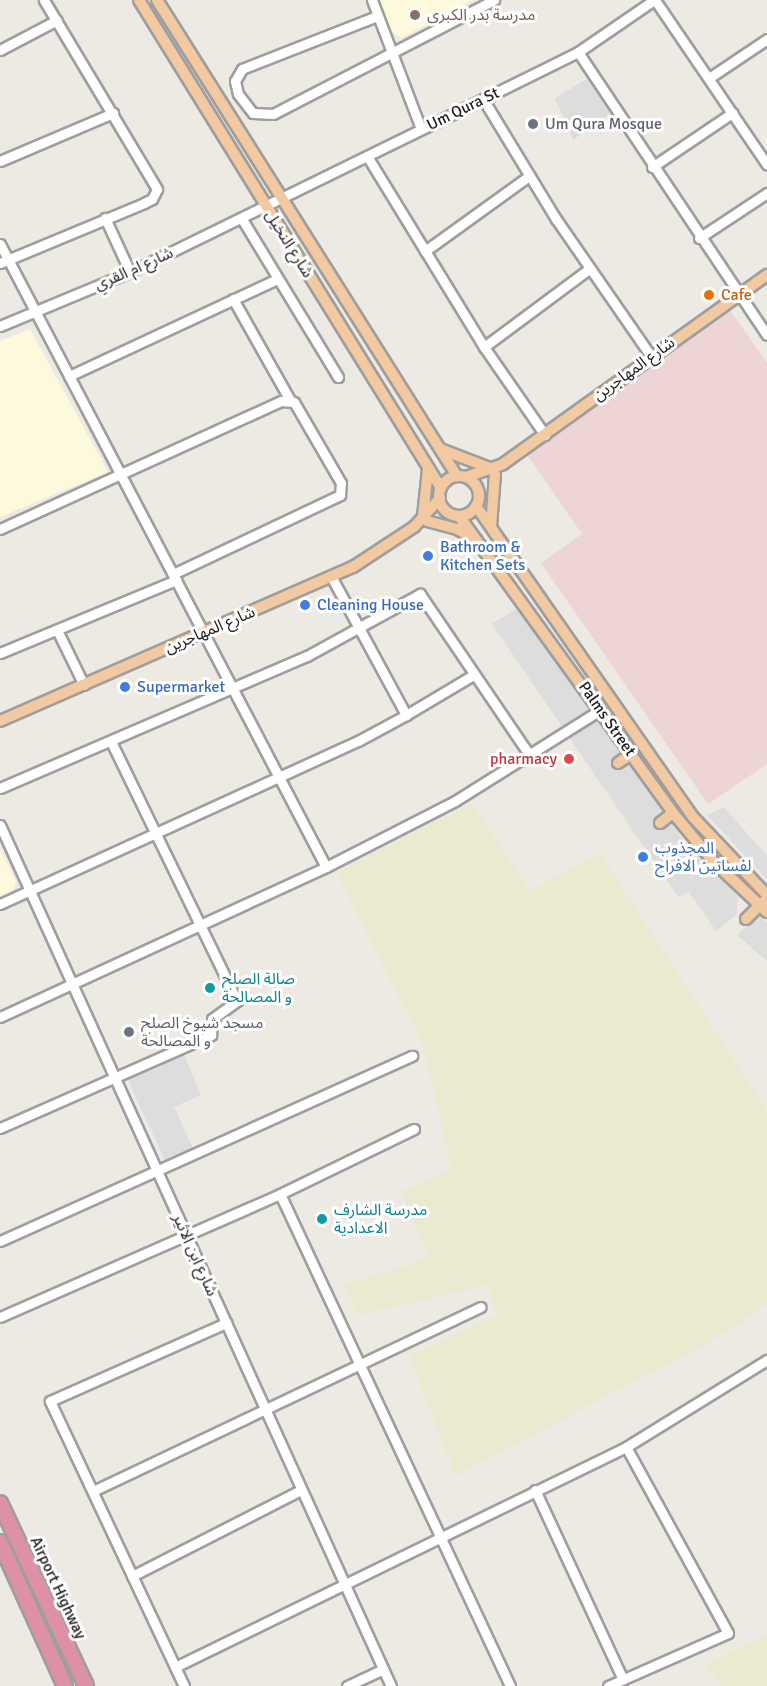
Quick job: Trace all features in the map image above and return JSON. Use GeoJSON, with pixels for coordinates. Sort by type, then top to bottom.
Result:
{"type":"FeatureCollection","features":[{"type":"Feature","properties":{"kind":"highway","name":"Airport Highway"},"geometry":{"type":"LineString","coordinates":[[0,1503],[86,1686]]}},
{"type":"Feature","properties":{"kind":"highway","name":"Airport Highway"},"geometry":{"type":"LineString","coordinates":[[0,1543],[65,1686]]}},
{"type":"Feature","properties":{"kind":"main road","name":"شارع النخيل"},"geometry":{"type":"LineString","coordinates":[[139,0],[427,465],[441,493]]}},
{"type":"Feature","properties":{"kind":"main road","name":"شارع النخيل"},"geometry":{"type":"LineString","coordinates":[[157,0],[438,447],[461,477]]}},
{"type":"Feature","properties":{"kind":"main road","name":"شارع المهاجرين"},"geometry":{"type":"LineString","coordinates":[[479,495],[492,471],[739,294],[765,280]]}},
{"type":"Feature","properties":{"kind":"main road"},"geometry":{"type":"LineString","coordinates":[[438,447],[457,458],[492,471]]}},
{"type":"Feature","properties":{"kind":"main road"},"geometry":{"type":"LineString","coordinates":[[425,519],[427,465]]}},
{"type":"Feature","properties":{"kind":"main road"},"geometry":{"type":"LineString","coordinates":[[454,514],[441,493],[461,477],[492,471]]}},
{"type":"Feature","properties":{"kind":"main road"},"geometry":{"type":"LineString","coordinates":[[491,529],[492,471]]}},
{"type":"Feature","properties":{"kind":"main road"},"geometry":{"type":"LineString","coordinates":[[425,519],[454,514],[476,506],[479,495],[475,484],[461,477]]}},
{"type":"Feature","properties":{"kind":"main road","name":"شارع المهاجرين"},"geometry":{"type":"LineString","coordinates":[[0,721],[332,578],[425,519],[441,493]]}},
{"type":"Feature","properties":{"kind":"main road","name":"Palms Street"},"geometry":{"type":"LineString","coordinates":[[476,506],[693,817],[765,902]]}},
{"type":"Feature","properties":{"kind":"main road","name":"Palms Street"},"geometry":{"type":"LineString","coordinates":[[454,514],[483,546],[673,813],[765,902]]}},
{"type":"Feature","properties":{"kind":"main road"},"geometry":{"type":"LineString","coordinates":[[425,519],[457,529],[483,546]]}},
{"type":"Feature","properties":{"kind":"main road"},"geometry":{"type":"LineString","coordinates":[[618,763],[631,754]]}},
{"type":"Feature","properties":{"kind":"main road"},"geometry":{"type":"LineString","coordinates":[[660,823],[673,813]]}},
{"type":"Feature","properties":{"kind":"main road"},"geometry":{"type":"LineString","coordinates":[[746,919],[765,902]]}},
{"type":"Feature","properties":{"kind":"street"},"geometry":{"type":"LineString","coordinates":[[4,261],[152,199],[157,189],[45,0]]}},
{"type":"Feature","properties":{"kind":"street"},"geometry":{"type":"LineString","coordinates":[[372,0],[390,54],[421,129]]}},
{"type":"Feature","properties":{"kind":"street"},"geometry":{"type":"LineString","coordinates":[[377,16],[242,69],[237,76],[236,90],[249,110],[268,115],[494,0]]}},
{"type":"Feature","properties":{"kind":"street"},"geometry":{"type":"LineString","coordinates":[[655,0],[766,160]]}},
{"type":"Feature","properties":{"kind":"street","name":"Um Qura St"},"geometry":{"type":"LineString","coordinates":[[266,207],[578,52],[655,0]]}},
{"type":"Feature","properties":{"kind":"street"},"geometry":{"type":"LineString","coordinates":[[0,51],[57,20]]}},
{"type":"Feature","properties":{"kind":"street"},"geometry":{"type":"LineString","coordinates":[[709,78],[767,39]]}},
{"type":"Feature","properties":{"kind":"street"},"geometry":{"type":"LineString","coordinates":[[578,52],[699,238],[767,335]]}},
{"type":"Feature","properties":{"kind":"street"},"geometry":{"type":"LineString","coordinates":[[483,99],[589,269],[651,356]]}},
{"type":"Feature","properties":{"kind":"street"},"geometry":{"type":"LineString","coordinates":[[0,160],[113,113]]}},
{"type":"Feature","properties":{"kind":"street"},"geometry":{"type":"LineString","coordinates":[[652,167],[732,113]]}},
{"type":"Feature","properties":{"kind":"street"},"geometry":{"type":"LineString","coordinates":[[367,156],[484,347],[545,435]]}},
{"type":"Feature","properties":{"kind":"street"},"geometry":{"type":"LineString","coordinates":[[425,251],[530,176]]}},
{"type":"Feature","properties":{"kind":"street"},"geometry":{"type":"LineString","coordinates":[[699,238],[767,193]]}},
{"type":"Feature","properties":{"kind":"street","name":"شارع ام القري"},"geometry":{"type":"LineString","coordinates":[[0,326],[130,272],[266,207]]}},
{"type":"Feature","properties":{"kind":"street"},"geometry":{"type":"LineString","coordinates":[[105,218],[130,272]]}},
{"type":"Feature","properties":{"kind":"street"},"geometry":{"type":"LineString","coordinates":[[242,219],[338,377]]}},
{"type":"Feature","properties":{"kind":"street"},"geometry":{"type":"LineString","coordinates":[[0,244],[4,261],[35,311],[326,867]]}},
{"type":"Feature","properties":{"kind":"street"},"geometry":{"type":"LineString","coordinates":[[484,347],[589,269]]}},
{"type":"Feature","properties":{"kind":"street"},"geometry":{"type":"LineString","coordinates":[[69,376],[277,279]]}},
{"type":"Feature","properties":{"kind":"street"},"geometry":{"type":"LineString","coordinates":[[0,653],[175,577],[339,495],[341,483],[297,405],[290,400],[233,299]]}},
{"type":"Feature","properties":{"kind":"street"},"geometry":{"type":"LineString","coordinates":[[0,529],[281,401],[290,400]]}},
{"type":"Feature","properties":{"kind":"street"},"geometry":{"type":"LineString","coordinates":[[332,578],[406,715]]}},
{"type":"Feature","properties":{"kind":"street"},"geometry":{"type":"LineString","coordinates":[[0,788],[360,630],[420,594],[530,756]]}},
{"type":"Feature","properties":{"kind":"street"},"geometry":{"type":"LineString","coordinates":[[57,630],[84,685]]}},
{"type":"Feature","properties":{"kind":"street"},"geometry":{"type":"LineString","coordinates":[[0,904],[406,715],[473,675]]}},
{"type":"Feature","properties":{"kind":"street"},"geometry":{"type":"LineString","coordinates":[[0,1017],[326,867],[455,801],[600,710]]}},
{"type":"Feature","properties":{"kind":"street"},"geometry":{"type":"LineString","coordinates":[[0,1128],[211,1035],[212,1019],[236,1004],[236,996],[203,924],[111,741]]}},
{"type":"Feature","properties":{"kind":"street","name":"شارع ابن الاثير"},"geometry":{"type":"LineString","coordinates":[[0,825],[391,1686]]}},
{"type":"Feature","properties":{"kind":"street"},"geometry":{"type":"LineString","coordinates":[[0,1242],[412,1056]]}},
{"type":"Feature","properties":{"kind":"street"},"geometry":{"type":"LineString","coordinates":[[0,1317],[280,1194],[414,1129]]}},
{"type":"Feature","properties":{"kind":"street"},"geometry":{"type":"LineString","coordinates":[[280,1194],[510,1686]]}},
{"type":"Feature","properties":{"kind":"street"},"geometry":{"type":"LineString","coordinates":[[93,1491],[362,1367],[481,1307]]}},
{"type":"Feature","properties":{"kind":"street"},"geometry":{"type":"LineString","coordinates":[[184,1686],[50,1401],[226,1323]]}},
{"type":"Feature","properties":{"kind":"street"},"geometry":{"type":"LineString","coordinates":[[175,1667],[439,1536],[626,1447],[767,1360]]}},
{"type":"Feature","properties":{"kind":"street"},"geometry":{"type":"LineString","coordinates":[[608,1686],[728,1633],[626,1447]]}},
{"type":"Feature","properties":{"kind":"street"},"geometry":{"type":"LineString","coordinates":[[132,1576],[301,1490]]}},
{"type":"Feature","properties":{"kind":"street"},"geometry":{"type":"LineString","coordinates":[[535,1491],[623,1680]]}},
{"type":"Feature","properties":{"kind":"street"},"geometry":{"type":"LineString","coordinates":[[347,1686],[383,1668]]}},
{"type":"Feature","properties":{"kind":"shaded area","name":"مدرسة بدر الكبرى"},"geometry":{"type":"Polygon","coordinates":[[[380,0],[473,0],[401,38],[388,29],[380,0]]]}},
{"type":"Feature","properties":{"kind":"shaded area"},"geometry":{"type":"Polygon","coordinates":[[[587,79],[610,114],[573,140],[555,98],[587,79]]]}},
{"type":"Feature","properties":{"kind":"shaded area"},"geometry":{"type":"Polygon","coordinates":[[[730,310],[767,363],[767,764],[708,804],[541,563],[582,534],[526,453],[730,310]]]}},
{"type":"Feature","properties":{"kind":"shaded area"},"geometry":{"type":"Polygon","coordinates":[[[30,329],[108,472],[0,517],[0,341],[30,329]]]}},
{"type":"Feature","properties":{"kind":"shaded area"},"geometry":{"type":"Polygon","coordinates":[[[518,608],[683,840],[738,897],[736,915],[716,931],[689,892],[678,897],[492,624],[518,608]]]}},
{"type":"Feature","properties":{"kind":"shaded area"},"geometry":{"type":"Polygon","coordinates":[[[724,807],[767,856],[767,879],[707,815],[724,807]]]}},
{"type":"Feature","properties":{"kind":"shaded area"},"geometry":{"type":"Polygon","coordinates":[[[0,848],[16,882],[13,891],[0,896],[0,848]]]}},
{"type":"Feature","properties":{"kind":"shaded area"},"geometry":{"type":"Polygon","coordinates":[[[758,916],[767,923],[767,961],[737,935],[758,916]]]}},
{"type":"Feature","properties":{"kind":"shaded area"},"geometry":{"type":"Polygon","coordinates":[[[184,1055],[201,1095],[174,1107],[193,1148],[165,1161],[128,1080],[184,1055]]]}},
{"type":"Feature","properties":{"kind":"green space"},"geometry":{"type":"Polygon","coordinates":[[[472,803],[530,891],[600,853],[767,1111],[767,1304],[724,1334],[456,1476],[409,1356],[496,1316],[488,1285],[357,1315],[345,1285],[429,1258],[401,1191],[452,1170],[423,1044],[336,873],[472,803]]]}},
{"type":"Feature","properties":{"kind":"green space"},"geometry":{"type":"Polygon","coordinates":[[[767,1634],[767,1686],[721,1686],[706,1664],[767,1634]]]}},
{"type":"Feature","properties":{"kind":"place","name":"مدرسة بدر الكبرى"},"geometry":{"type":"Point","coordinates":[415,15]}},
{"type":"Feature","properties":{"kind":"place","name":"Um Qura Mosque"},"geometry":{"type":"Point","coordinates":[533,124]}},
{"type":"Feature","properties":{"kind":"place","name":"Cafe"},"geometry":{"type":"Point","coordinates":[709,295]}},
{"type":"Feature","properties":{"kind":"place","name":"Bathroom & Kitchen Sets"},"geometry":{"type":"Point","coordinates":[428,556]}},
{"type":"Feature","properties":{"kind":"place","name":"Cleaning House"},"geometry":{"type":"Point","coordinates":[305,605]}},
{"type":"Feature","properties":{"kind":"place","name":"Supermarket"},"geometry":{"type":"Point","coordinates":[125,687]}},
{"type":"Feature","properties":{"kind":"place","name":"pharmacy"},"geometry":{"type":"Point","coordinates":[569,759]}},
{"type":"Feature","properties":{"kind":"place","name":"المجذوب لفساتين الافراح"},"geometry":{"type":"Point","coordinates":[643,857]}},
{"type":"Feature","properties":{"kind":"place","name":"صالة الصلح و المصالحة"},"geometry":{"type":"Point","coordinates":[210,988]}},
{"type":"Feature","properties":{"kind":"place","name":"مسجد شيوخ الصلح و المصالحة"},"geometry":{"type":"Point","coordinates":[129,1032]}},
{"type":"Feature","properties":{"kind":"place","name":"مدرسة الشارف الاعدادية"},"geometry":{"type":"Point","coordinates":[322,1219]}}]}
